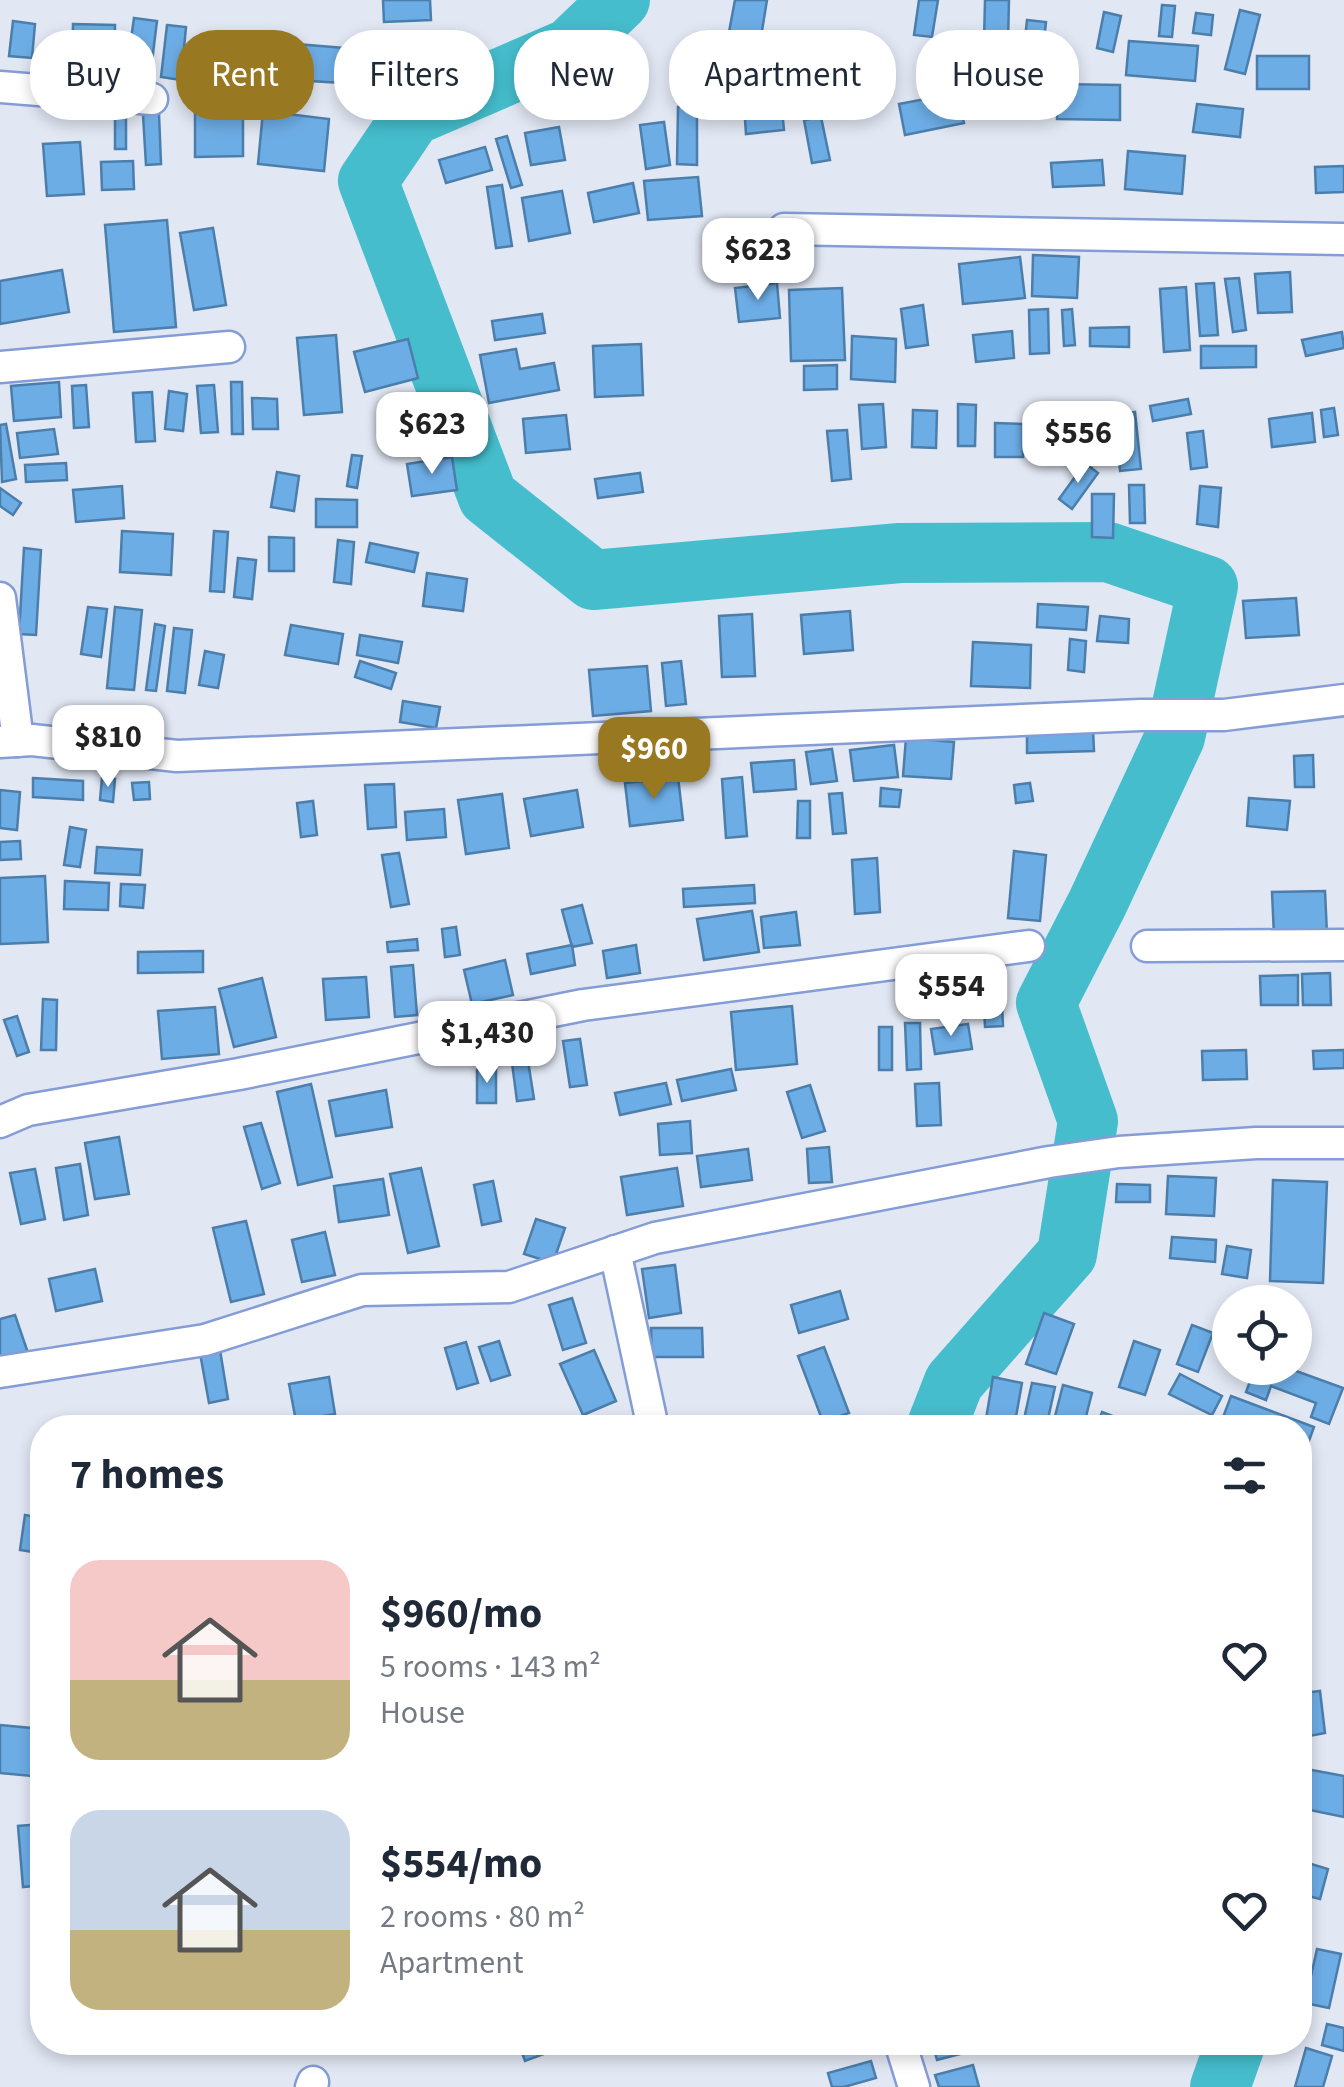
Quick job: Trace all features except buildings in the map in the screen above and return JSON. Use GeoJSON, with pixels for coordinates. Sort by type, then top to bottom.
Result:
{"type":"FeatureCollection","features":[{"type":"Feature","properties":{"kind":"street"},"geometry":{"type":"LineString","coordinates":[[0,87],[30,89]]}},
{"type":"Feature","properties":{"kind":"street"},"geometry":{"type":"LineString","coordinates":[[784,229],[1344,239]]}},
{"type":"Feature","properties":{"kind":"street"},"geometry":{"type":"LineString","coordinates":[[0,367],[229,347]]}},
{"type":"Feature","properties":{"kind":"street"},"geometry":{"type":"LineString","coordinates":[[0,598],[9,742],[177,756],[1140,715],[1224,715],[1344,700]]}},
{"type":"Feature","properties":{"kind":"street"},"geometry":{"type":"LineString","coordinates":[[1147,946],[1344,944]]}},
{"type":"Feature","properties":{"kind":"street"},"geometry":{"type":"LineString","coordinates":[[0,1122],[28,1110],[239,1074],[583,1005],[1029,946]]}},
{"type":"Feature","properties":{"kind":"street"},"geometry":{"type":"LineString","coordinates":[[0,1372],[205,1340],[362,1290],[509,1286],[655,1238],[1048,1162],[1119,1152],[1256,1143],[1344,1143]]}},
{"type":"Feature","properties":{"kind":"street"},"geometry":{"type":"LineString","coordinates":[[615,1251],[650,1415]]}},
{"type":"Feature","properties":{"kind":"street"},"geometry":{"type":"LineString","coordinates":[[904,2055],[914,2087]]}},
{"type":"Feature","properties":{"kind":"waterway"},"geometry":{"type":"LineString","coordinates":[[620,0],[570,48],[412,116],[368,181],[488,497],[593,580],[900,553],[1108,552],[1208,586],[1175,737],[1046,1003],[1088,1121],[1067,1254],[954,1382],[941,1415]]}},
{"type":"Feature","properties":{"kind":"waterway"},"geometry":{"type":"LineString","coordinates":[[1220,2087],[1231,2055]]}}]}
